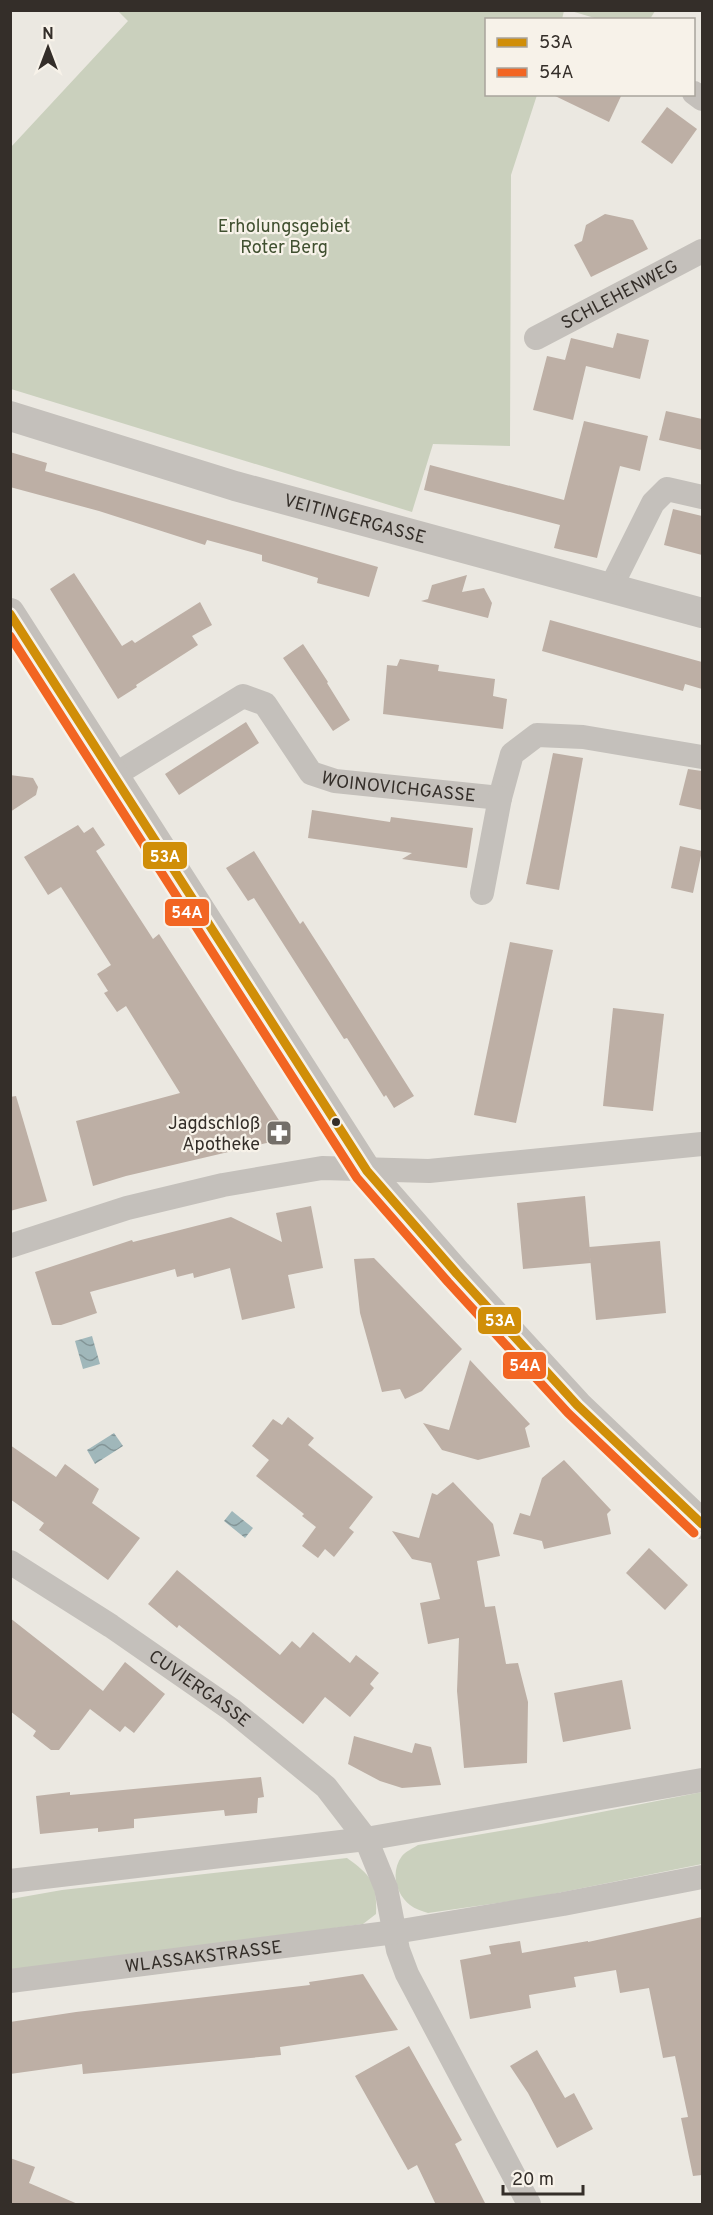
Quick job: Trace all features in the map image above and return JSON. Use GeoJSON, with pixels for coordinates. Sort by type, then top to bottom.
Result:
{"type":"FeatureCollection","features":[{"type":"Feature","properties":{"kind":"street","name":"SCHLEHENWEG"},"geometry":{"type":"LineString","coordinates":[[536,338],[702,250]]}},
{"type":"Feature","properties":{"kind":"street","name":"VEITINGERGASSE"},"geometry":{"type":"LineString","coordinates":[[10,416],[235,486],[702,613]]}},
{"type":"Feature","properties":{"kind":"street"},"geometry":{"type":"LineString","coordinates":[[610,589],[653,503],[667,489],[702,497]]}},
{"type":"Feature","properties":{"kind":"street"},"geometry":{"type":"LineString","coordinates":[[10,614],[367,1171],[577,1406],[702,1524]]}},
{"type":"Feature","properties":{"kind":"street","name":"WOINOVICHGASSE"},"geometry":{"type":"LineString","coordinates":[[113,776],[243,696],[266,704],[311,773],[335,781],[500,798],[512,754],[537,735],[583,737],[702,757]]}},
{"type":"Feature","properties":{"kind":"street"},"geometry":{"type":"LineString","coordinates":[[482,893],[500,798]]}},
{"type":"Feature","properties":{"kind":"street"},"geometry":{"type":"LineString","coordinates":[[10,1246],[127,1208],[223,1185],[322,1168],[429,1171],[702,1144]]}},
{"type":"Feature","properties":{"kind":"street","name":"CUVIERGASSE"},"geometry":{"type":"LineString","coordinates":[[10,1562],[111,1626],[232,1710],[326,1788],[366,1839]]}},
{"type":"Feature","properties":{"kind":"street"},"geometry":{"type":"LineString","coordinates":[[10,1881],[366,1839],[702,1779]]}},
{"type":"Feature","properties":{"kind":"street"},"geometry":{"type":"LineString","coordinates":[[366,1839],[386,1888],[398,1950],[407,1974],[529,2205]]}},
{"type":"Feature","properties":{"kind":"street","name":"WLASSAKSTRASSE"},"geometry":{"type":"LineString","coordinates":[[10,1980],[395,1932],[563,1904],[702,1877]]}},
{"type":"Feature","properties":{"kind":"green space"},"geometry":{"type":"Polygon","coordinates":[[[655,10],[651,18],[595,18],[571,11],[655,10]]]}},
{"type":"Feature","properties":{"kind":"green space","name":"Erholungsgebiet Roter Berg"},"geometry":{"type":"Polygon","coordinates":[[[118,11],[564,11],[562,18],[485,18],[485,96],[537,96],[511,175],[510,446],[433,444],[412,512],[11,389],[11,147],[128,21],[118,11]]]}},
{"type":"Feature","properties":{"kind":"green space"},"geometry":{"type":"Polygon","coordinates":[[[702,1792],[702,1864],[533,1898],[428,1913],[410,1905],[398,1889],[396,1869],[398,1862],[403,1855],[418,1845],[541,1824],[702,1792]]]}},
{"type":"Feature","properties":{"kind":"green space"},"geometry":{"type":"Polygon","coordinates":[[[347,1858],[367,1875],[374,1887],[376,1914],[363,1924],[11,1974],[11,1899],[62,1890],[347,1858]]]}},
{"type":"Feature","properties":{"kind":"water"},"geometry":{"type":"Polygon","coordinates":[[[92,1336],[100,1364],[83,1369],[75,1341],[92,1336]]]}},
{"type":"Feature","properties":{"kind":"water"},"geometry":{"type":"Polygon","coordinates":[[[114,1433],[123,1446],[95,1464],[87,1450],[114,1433]]]}},
{"type":"Feature","properties":{"kind":"water"},"geometry":{"type":"Polygon","coordinates":[[[232,1511],[253,1528],[245,1538],[224,1521],[232,1511]]]}},
{"type":"Feature","properties":{"kind":"building"},"geometry":{"type":"Polygon","coordinates":[[[555,96],[621,96],[609,122],[555,96]]]}},
{"type":"Feature","properties":{"kind":"building"},"geometry":{"type":"Polygon","coordinates":[[[667,107],[697,129],[672,164],[641,142],[667,107]]]}},
{"type":"Feature","properties":{"kind":"building"},"geometry":{"type":"Polygon","coordinates":[[[605,214],[633,220],[648,249],[591,277],[574,245],[582,241],[586,225],[605,214]]]}},
{"type":"Feature","properties":{"kind":"building"},"geometry":{"type":"Polygon","coordinates":[[[617,333],[649,340],[640,379],[586,366],[573,420],[533,410],[547,356],[565,360],[571,338],[613,348],[617,333]]]}},
{"type":"Feature","properties":{"kind":"building"},"geometry":{"type":"Polygon","coordinates":[[[666,411],[702,419],[702,450],[659,440],[666,411]]]}},
{"type":"Feature","properties":{"kind":"building"},"geometry":{"type":"Polygon","coordinates":[[[584,421],[648,436],[640,471],[620,466],[597,558],[554,548],[560,525],[424,490],[430,465],[564,500],[584,421]]]}},
{"type":"Feature","properties":{"kind":"building"},"geometry":{"type":"Polygon","coordinates":[[[10,452],[47,463],[45,471],[378,567],[369,597],[317,583],[318,578],[262,561],[262,555],[207,540],[205,545],[99,511],[10,487],[10,452]]]}},
{"type":"Feature","properties":{"kind":"building"},"geometry":{"type":"Polygon","coordinates":[[[673,509],[702,516],[702,555],[664,545],[673,509]]]}},
{"type":"Feature","properties":{"kind":"building"},"geometry":{"type":"Polygon","coordinates":[[[74,573],[122,646],[132,640],[135,643],[200,602],[212,625],[192,636],[198,645],[118,699],[50,589],[74,573]]]}},
{"type":"Feature","properties":{"kind":"building"},"geometry":{"type":"Polygon","coordinates":[[[467,575],[462,592],[484,588],[492,603],[488,618],[421,601],[428,599],[432,585],[467,575]]]}},
{"type":"Feature","properties":{"kind":"building"},"geometry":{"type":"Polygon","coordinates":[[[550,620],[702,662],[702,689],[685,684],[683,691],[542,651],[550,620]]]}},
{"type":"Feature","properties":{"kind":"building"},"geometry":{"type":"Polygon","coordinates":[[[303,644],[350,720],[333,731],[283,658],[303,644]]]}},
{"type":"Feature","properties":{"kind":"building"},"geometry":{"type":"Polygon","coordinates":[[[400,659],[439,665],[438,671],[495,679],[493,696],[507,699],[503,729],[383,714],[387,665],[397,666],[400,659]]]}},
{"type":"Feature","properties":{"kind":"building"},"geometry":{"type":"Polygon","coordinates":[[[246,722],[259,743],[179,795],[165,774],[246,722]]]}},
{"type":"Feature","properties":{"kind":"building"},"geometry":{"type":"Polygon","coordinates":[[[553,753],[583,758],[559,890],[526,884],[553,753]]]}},
{"type":"Feature","properties":{"kind":"building"},"geometry":{"type":"Polygon","coordinates":[[[688,769],[702,771],[702,810],[679,805],[688,769]]]}},
{"type":"Feature","properties":{"kind":"building"},"geometry":{"type":"Polygon","coordinates":[[[10,775],[33,778],[38,787],[36,795],[10,812],[10,775]]]}},
{"type":"Feature","properties":{"kind":"building"},"geometry":{"type":"Polygon","coordinates":[[[312,810],[390,822],[391,817],[473,828],[467,868],[402,859],[412,853],[308,838],[312,810]]]}},
{"type":"Feature","properties":{"kind":"building"},"geometry":{"type":"Polygon","coordinates":[[[78,825],[84,833],[93,827],[105,845],[96,851],[153,939],[159,934],[284,1128],[279,1140],[93,1186],[76,1121],[180,1093],[126,1006],[117,1012],[104,993],[108,991],[97,974],[111,965],[61,887],[48,895],[24,857],[78,825]]]}},
{"type":"Feature","properties":{"kind":"building"},"geometry":{"type":"Polygon","coordinates":[[[680,846],[702,851],[693,893],[671,888],[680,846]]]}},
{"type":"Feature","properties":{"kind":"building"},"geometry":{"type":"Polygon","coordinates":[[[254,851],[300,924],[303,921],[414,1096],[394,1108],[386,1095],[384,1097],[347,1038],[344,1039],[254,898],[248,901],[226,868],[254,851]]]}},
{"type":"Feature","properties":{"kind":"building"},"geometry":{"type":"Polygon","coordinates":[[[510,942],[553,950],[516,1123],[474,1115],[510,942]]]}},
{"type":"Feature","properties":{"kind":"building"},"geometry":{"type":"Polygon","coordinates":[[[613,1008],[664,1014],[653,1111],[603,1106],[613,1008]]]}},
{"type":"Feature","properties":{"kind":"building"},"geometry":{"type":"Polygon","coordinates":[[[16,1096],[47,1201],[10,1211],[10,1097],[16,1096]]]}},
{"type":"Feature","properties":{"kind":"building"},"geometry":{"type":"Polygon","coordinates":[[[585,1196],[591,1263],[523,1269],[517,1203],[585,1196]]]}},
{"type":"Feature","properties":{"kind":"building"},"geometry":{"type":"Polygon","coordinates":[[[311,1206],[323,1268],[288,1275],[295,1308],[242,1320],[230,1268],[194,1278],[193,1273],[177,1277],[175,1269],[90,1292],[97,1313],[61,1325],[52,1325],[35,1272],[132,1240],[133,1242],[231,1217],[282,1242],[276,1213],[311,1206]]]}},
{"type":"Feature","properties":{"kind":"building"},"geometry":{"type":"Polygon","coordinates":[[[660,1241],[666,1313],[596,1320],[589,1247],[660,1241]]]}},
{"type":"Feature","properties":{"kind":"building"},"geometry":{"type":"Polygon","coordinates":[[[374,1258],[462,1349],[422,1391],[405,1399],[400,1389],[382,1392],[360,1313],[354,1259],[374,1258]]]}},
{"type":"Feature","properties":{"kind":"building"},"geometry":{"type":"Polygon","coordinates":[[[470,1360],[530,1424],[525,1428],[530,1447],[478,1460],[442,1450],[423,1423],[449,1430],[470,1360]]]}},
{"type":"Feature","properties":{"kind":"building"},"geometry":{"type":"Polygon","coordinates":[[[288,1417],[314,1438],[308,1445],[373,1497],[349,1528],[354,1532],[334,1557],[325,1549],[318,1558],[302,1546],[316,1527],[302,1516],[304,1514],[256,1476],[269,1460],[252,1446],[273,1419],[282,1425],[288,1417]]]}},
{"type":"Feature","properties":{"kind":"building"},"geometry":{"type":"Polygon","coordinates":[[[10,1445],[56,1477],[65,1464],[99,1489],[92,1503],[140,1538],[108,1580],[39,1530],[44,1523],[10,1499],[10,1445]]]}},
{"type":"Feature","properties":{"kind":"building"},"geometry":{"type":"Polygon","coordinates":[[[564,1460],[611,1510],[607,1514],[611,1534],[544,1549],[542,1541],[513,1534],[520,1513],[530,1516],[542,1478],[564,1460]]]}},
{"type":"Feature","properties":{"kind":"building"},"geometry":{"type":"Polygon","coordinates":[[[453,1482],[493,1524],[500,1556],[477,1561],[485,1607],[495,1606],[506,1664],[518,1663],[528,1702],[527,1763],[464,1768],[457,1691],[459,1638],[428,1644],[420,1603],[440,1599],[431,1563],[412,1559],[392,1531],[419,1538],[432,1493],[437,1495],[453,1482]]]}},
{"type":"Feature","properties":{"kind":"building"},"geometry":{"type":"Polygon","coordinates":[[[649,1548],[688,1585],[665,1610],[626,1573],[649,1548]]]}},
{"type":"Feature","properties":{"kind":"building"},"geometry":{"type":"Polygon","coordinates":[[[177,1570],[280,1655],[292,1641],[300,1648],[313,1632],[350,1663],[356,1655],[379,1673],[370,1684],[374,1688],[350,1717],[325,1697],[303,1724],[179,1625],[177,1628],[148,1604],[177,1570]]]}},
{"type":"Feature","properties":{"kind":"building"},"geometry":{"type":"Polygon","coordinates":[[[10,1618],[103,1691],[125,1662],[165,1694],[134,1733],[125,1726],[120,1732],[90,1709],[59,1750],[51,1750],[33,1736],[36,1731],[10,1711],[10,1618]]]}},
{"type":"Feature","properties":{"kind":"building"},"geometry":{"type":"Polygon","coordinates":[[[622,1680],[631,1729],[563,1742],[554,1693],[622,1680]]]}},
{"type":"Feature","properties":{"kind":"building"},"geometry":{"type":"Polygon","coordinates":[[[354,1736],[412,1753],[415,1743],[431,1747],[441,1785],[402,1788],[380,1781],[348,1764],[354,1736]]]}},
{"type":"Feature","properties":{"kind":"building"},"geometry":{"type":"Polygon","coordinates":[[[261,1777],[264,1797],[258,1798],[257,1813],[225,1816],[224,1810],[134,1819],[134,1828],[98,1832],[98,1828],[40,1834],[36,1796],[70,1792],[70,1795],[261,1777]]]}},
{"type":"Feature","properties":{"kind":"building"},"geometry":{"type":"Polygon","coordinates":[[[702,1917],[702,2175],[693,2176],[681,2118],[688,2117],[675,2056],[663,2058],[649,1988],[620,1993],[616,1970],[574,1977],[576,1987],[529,1995],[531,2008],[470,2019],[460,1960],[491,1954],[489,1946],[520,1941],[522,1953],[588,1942],[702,1917]]]}},
{"type":"Feature","properties":{"kind":"building"},"geometry":{"type":"Polygon","coordinates":[[[363,1974],[398,2030],[280,2047],[281,2055],[83,2074],[82,2064],[10,2074],[10,2022],[76,2012],[310,1985],[309,1982],[363,1974]]]}},
{"type":"Feature","properties":{"kind":"building"},"geometry":{"type":"Polygon","coordinates":[[[409,2046],[462,2140],[455,2144],[486,2205],[436,2205],[417,2165],[408,2170],[355,2076],[409,2046]]]}},
{"type":"Feature","properties":{"kind":"building"},"geometry":{"type":"Polygon","coordinates":[[[537,2050],[565,2098],[574,2093],[593,2129],[557,2148],[528,2093],[510,2066],[537,2050]]]}},
{"type":"Feature","properties":{"kind":"building"},"geometry":{"type":"Polygon","coordinates":[[[10,2158],[35,2167],[29,2183],[80,2205],[10,2205],[10,2158]]]}},
{"type":"Feature","properties":{"kind":"transit line","name":"53A"},"geometry":{"type":"LineString","coordinates":[[10,614],[367,1171],[457,1274],[577,1405],[702,1524]]}},
{"type":"Feature","properties":{"kind":"transit line","name":"54A"},"geometry":{"type":"LineString","coordinates":[[10,636],[357,1178],[568,1413],[694,1533]]}},
{"type":"Feature","properties":{"kind":"place","name":"Jagdschloß Apotheke"},"geometry":{"type":"Point","coordinates":[279,1133]}}]}
